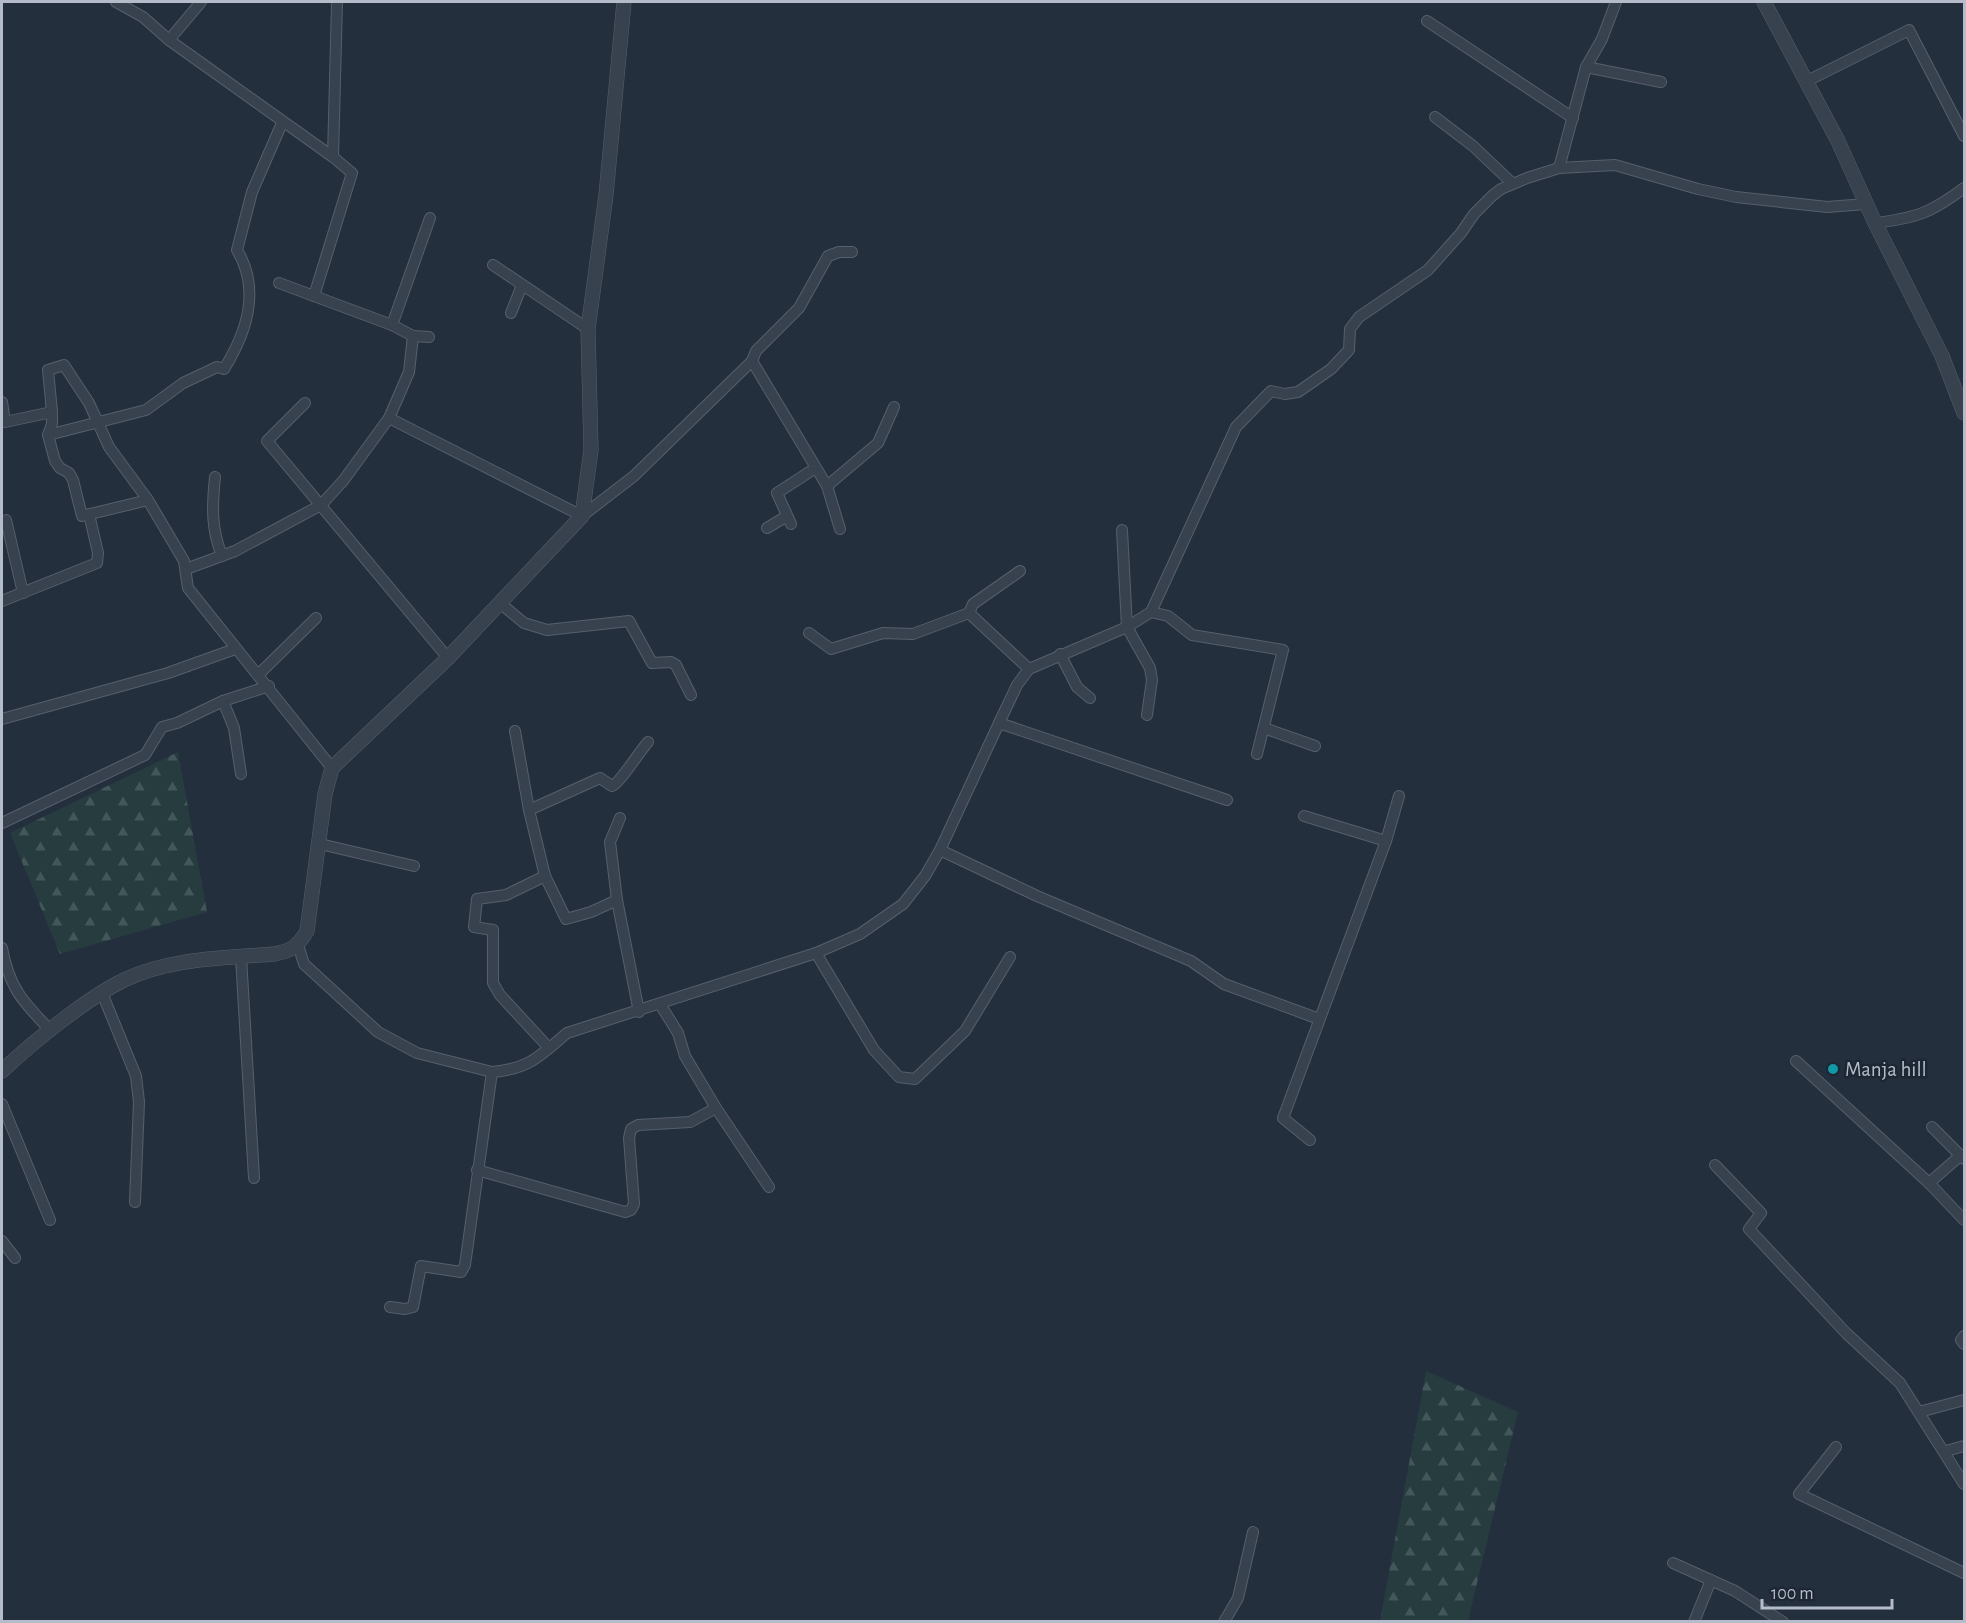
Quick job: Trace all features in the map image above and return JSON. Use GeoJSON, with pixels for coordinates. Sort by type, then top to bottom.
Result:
{"type":"FeatureCollection","features":[{"type":"Feature","properties":{"kind":"street"},"geometry":{"type":"LineString","coordinates":[[116,2],[143,17],[169,40],[352,173],[314,296]]}},
{"type":"Feature","properties":{"kind":"street"},"geometry":{"type":"LineString","coordinates":[[169,40],[201,2]]}},
{"type":"Feature","properties":{"kind":"street"},"geometry":{"type":"LineString","coordinates":[[333,157],[338,2]]}},
{"type":"Feature","properties":{"kind":"street"},"geometry":{"type":"LineString","coordinates":[[582,516],[591,450],[588,329],[606,195],[624,2]]}},
{"type":"Feature","properties":{"kind":"street"},"geometry":{"type":"LineString","coordinates":[[1559,168],[1586,67],[1602,39],[1616,2]]}},
{"type":"Feature","properties":{"kind":"street"},"geometry":{"type":"LineString","coordinates":[[1764,2],[1807,81],[1942,357],[1965,413]]}},
{"type":"Feature","properties":{"kind":"street"},"geometry":{"type":"LineString","coordinates":[[1427,21],[1573,117]]}},
{"type":"Feature","properties":{"kind":"street"},"geometry":{"type":"LineString","coordinates":[[1807,81],[1909,30],[1965,136]]}},
{"type":"Feature","properties":{"kind":"street"},"geometry":{"type":"LineString","coordinates":[[1586,67],[1661,82]]}},
{"type":"Feature","properties":{"kind":"street"},"geometry":{"type":"LineString","coordinates":[[1435,117],[1473,146],[1512,183]]}},
{"type":"Feature","properties":{"kind":"street"},"geometry":{"type":"LineString","coordinates":[[48,435],[146,410],[183,383],[217,367],[224,369],[241,342],[249,316],[246,266],[237,250],[252,192],[282,123]]}},
{"type":"Feature","properties":{"kind":"street"},"geometry":{"type":"LineString","coordinates":[[298,945],[304,964],[378,1032],[417,1053],[492,1072],[515,1070],[538,1059],[567,1033],[639,1012],[736,977],[816,953],[860,934],[903,904],[925,876],[940,850],[1017,685],[1029,669],[1127,627],[1151,612],[1236,427],[1271,391],[1285,394],[1298,392],[1331,369],[1349,350],[1350,329],[1359,317],[1428,270],[1461,233],[1474,214],[1501,189],[1512,183],[1559,168],[1615,165],[1698,189],[1736,197],[1827,207],[1866,204]]}},
{"type":"Feature","properties":{"kind":"street"},"geometry":{"type":"LineString","coordinates":[[1875,224],[1918,217],[1940,206],[1965,188]]}},
{"type":"Feature","properties":{"kind":"street"},"geometry":{"type":"LineString","coordinates":[[392,325],[430,218]]}},
{"type":"Feature","properties":{"kind":"street"},"geometry":{"type":"LineString","coordinates":[[2,1071],[102,993],[126,979],[178,964],[274,954],[288,951],[298,945],[307,931],[326,794],[332,768],[448,658],[582,516],[634,476],[752,361],[756,351],[800,308],[828,256],[839,252],[852,252]]}},
{"type":"Feature","properties":{"kind":"street"},"geometry":{"type":"LineString","coordinates":[[493,265],[588,329]]}},
{"type":"Feature","properties":{"kind":"street"},"geometry":{"type":"LineString","coordinates":[[279,283],[392,325],[413,336],[429,337]]}},
{"type":"Feature","properties":{"kind":"street"},"geometry":{"type":"LineString","coordinates":[[511,313],[522,285]]}},
{"type":"Feature","properties":{"kind":"street"},"geometry":{"type":"LineString","coordinates":[[186,569],[222,556],[321,505],[343,482],[389,418],[409,372],[413,336]]}},
{"type":"Feature","properties":{"kind":"street"},"geometry":{"type":"LineString","coordinates":[[752,361],[814,469],[827,486],[840,529]]}},
{"type":"Feature","properties":{"kind":"street"},"geometry":{"type":"LineString","coordinates":[[148,500],[82,516],[73,480],[69,472],[60,468],[55,461],[48,435],[52,412],[48,370],[64,365],[110,447],[148,500],[186,569],[188,588],[235,649],[269,686],[332,768]]}},
{"type":"Feature","properties":{"kind":"street"},"geometry":{"type":"LineString","coordinates":[[2,402],[3,422],[52,412]]}},
{"type":"Feature","properties":{"kind":"street"},"geometry":{"type":"LineString","coordinates":[[305,403],[267,441],[448,658]]}},
{"type":"Feature","properties":{"kind":"street"},"geometry":{"type":"LineString","coordinates":[[827,486],[878,442],[894,407]]}},
{"type":"Feature","properties":{"kind":"street"},"geometry":{"type":"LineString","coordinates":[[389,418],[582,516]]}},
{"type":"Feature","properties":{"kind":"street"},"geometry":{"type":"LineString","coordinates":[[767,528],[789,520],[777,493],[814,469]]}},
{"type":"Feature","properties":{"kind":"street"},"geometry":{"type":"LineString","coordinates":[[214,477],[212,516],[214,535],[222,556]]}},
{"type":"Feature","properties":{"kind":"street"},"geometry":{"type":"LineString","coordinates":[[2,601],[97,563],[98,553],[89,514]]}},
{"type":"Feature","properties":{"kind":"street"},"geometry":{"type":"LineString","coordinates":[[6,520],[23,593]]}},
{"type":"Feature","properties":{"kind":"street"},"geometry":{"type":"LineString","coordinates":[[1122,530],[1127,627],[1150,668],[1152,680],[1148,716]]}},
{"type":"Feature","properties":{"kind":"street"},"geometry":{"type":"LineString","coordinates":[[809,633],[831,649],[883,633],[913,634],[969,613],[973,604],[1020,572]]}},
{"type":"Feature","properties":{"kind":"street"},"geometry":{"type":"LineString","coordinates":[[500,603],[524,623],[547,630],[629,621],[652,663],[671,662],[676,665],[691,695]]}},
{"type":"Feature","properties":{"kind":"street"},"geometry":{"type":"LineString","coordinates":[[1151,612],[1168,616],[1192,635],[1283,650],[1257,754]]}},
{"type":"Feature","properties":{"kind":"street"},"geometry":{"type":"LineString","coordinates":[[969,613],[1029,669]]}},
{"type":"Feature","properties":{"kind":"street"},"geometry":{"type":"LineString","coordinates":[[258,675],[316,618]]}},
{"type":"Feature","properties":{"kind":"street"},"geometry":{"type":"LineString","coordinates":[[2,719],[168,673],[235,649]]}},
{"type":"Feature","properties":{"kind":"street"},"geometry":{"type":"LineString","coordinates":[[1060,654],[1077,687],[1090,698]]}},
{"type":"Feature","properties":{"kind":"street"},"geometry":{"type":"LineString","coordinates":[[2,823],[145,755],[162,726],[177,723],[223,701],[269,686]]}},
{"type":"Feature","properties":{"kind":"street"},"geometry":{"type":"LineString","coordinates":[[223,701],[234,728],[241,774]]}},
{"type":"Feature","properties":{"kind":"street"},"geometry":{"type":"LineString","coordinates":[[999,723],[1227,800]]}},
{"type":"Feature","properties":{"kind":"street"},"geometry":{"type":"LineString","coordinates":[[1264,728],[1315,746]]}},
{"type":"Feature","properties":{"kind":"street"},"geometry":{"type":"LineString","coordinates":[[515,731],[529,810],[545,876],[566,919],[591,912],[617,900]]}},
{"type":"Feature","properties":{"kind":"street"},"geometry":{"type":"LineString","coordinates":[[529,810],[600,777],[612,786],[619,783],[631,760],[648,742]]}},
{"type":"Feature","properties":{"kind":"street"},"geometry":{"type":"LineString","coordinates":[[1310,1140],[1283,1118],[1386,841],[1399,796]]}},
{"type":"Feature","properties":{"kind":"street"},"geometry":{"type":"LineString","coordinates":[[1304,816],[1386,841]]}},
{"type":"Feature","properties":{"kind":"street"},"geometry":{"type":"LineString","coordinates":[[620,818],[610,842],[617,900],[639,1012]]}},
{"type":"Feature","properties":{"kind":"street"},"geometry":{"type":"LineString","coordinates":[[320,844],[414,866]]}},
{"type":"Feature","properties":{"kind":"street"},"geometry":{"type":"LineString","coordinates":[[940,850],[1037,896],[1191,961],[1224,984],[1319,1020]]}},
{"type":"Feature","properties":{"kind":"street"},"geometry":{"type":"LineString","coordinates":[[545,876],[506,895],[477,899],[474,927],[493,930],[493,983],[500,995],[549,1048]]}},
{"type":"Feature","properties":{"kind":"street"},"geometry":{"type":"LineString","coordinates":[[2,948],[12,986],[21,1001],[51,1031]]}},
{"type":"Feature","properties":{"kind":"street"},"geometry":{"type":"LineString","coordinates":[[816,953],[874,1050],[899,1077],[915,1078],[966,1031],[1010,957]]}},
{"type":"Feature","properties":{"kind":"street"},"geometry":{"type":"LineString","coordinates":[[241,957],[254,1178]]}},
{"type":"Feature","properties":{"kind":"street"},"geometry":{"type":"LineString","coordinates":[[102,993],[136,1076],[139,1102],[135,1202]]}},
{"type":"Feature","properties":{"kind":"street"},"geometry":{"type":"LineString","coordinates":[[660,1004],[678,1033],[685,1056],[716,1108],[769,1187]]}},
{"type":"Feature","properties":{"kind":"street"},"geometry":{"type":"LineString","coordinates":[[1796,1062],[1929,1183],[1965,1221]]}},
{"type":"Feature","properties":{"kind":"street"},"geometry":{"type":"LineString","coordinates":[[390,1307],[413,1307],[421,1266],[461,1272],[465,1265],[492,1072]]}},
{"type":"Feature","properties":{"kind":"street"},"geometry":{"type":"LineString","coordinates":[[2,1104],[50,1220]]}},
{"type":"Feature","properties":{"kind":"street"},"geometry":{"type":"LineString","coordinates":[[477,1170],[625,1212],[631,1210],[634,1204],[629,1138],[632,1129],[638,1125],[690,1122],[716,1108]]}},
{"type":"Feature","properties":{"kind":"street"},"geometry":{"type":"LineString","coordinates":[[1929,1183],[1963,1157],[1932,1127]]}},
{"type":"Feature","properties":{"kind":"street"},"geometry":{"type":"LineString","coordinates":[[1715,1166],[1761,1213],[1749,1229],[1846,1333],[1900,1383],[1946,1451],[1965,1484]]}},
{"type":"Feature","properties":{"kind":"street"},"geometry":{"type":"LineString","coordinates":[[2,1241],[15,1258]]}},
{"type":"Feature","properties":{"kind":"street"},"geometry":{"type":"LineString","coordinates":[[1965,1336],[1961,1340],[1965,1344]]}},
{"type":"Feature","properties":{"kind":"street"},"geometry":{"type":"LineString","coordinates":[[1919,1412],[1965,1400]]}},
{"type":"Feature","properties":{"kind":"street"},"geometry":{"type":"LineString","coordinates":[[1946,1451],[1965,1446]]}},
{"type":"Feature","properties":{"kind":"street"},"geometry":{"type":"LineString","coordinates":[[1836,1447],[1799,1494],[1964,1572]]}},
{"type":"Feature","properties":{"kind":"street"},"geometry":{"type":"LineString","coordinates":[[1224,1622],[1238,1598],[1253,1532]]}},
{"type":"Feature","properties":{"kind":"street"},"geometry":{"type":"LineString","coordinates":[[1673,1563],[1735,1591],[1783,1622]]}},
{"type":"Feature","properties":{"kind":"street"},"geometry":{"type":"LineString","coordinates":[[1694,1622],[1711,1580]]}},
{"type":"Feature","properties":{"kind":"green space"},"geometry":{"type":"Polygon","coordinates":[[[178,752],[207,912],[60,954],[10,833],[178,752]]]}},
{"type":"Feature","properties":{"kind":"green space"},"geometry":{"type":"Polygon","coordinates":[[[1426,1371],[1518,1412],[1468,1621],[1380,1621],[1426,1371]]]}},
{"type":"Feature","properties":{"kind":"place","name":"Manja hill"},"geometry":{"type":"Point","coordinates":[1833,1069]}}]}
